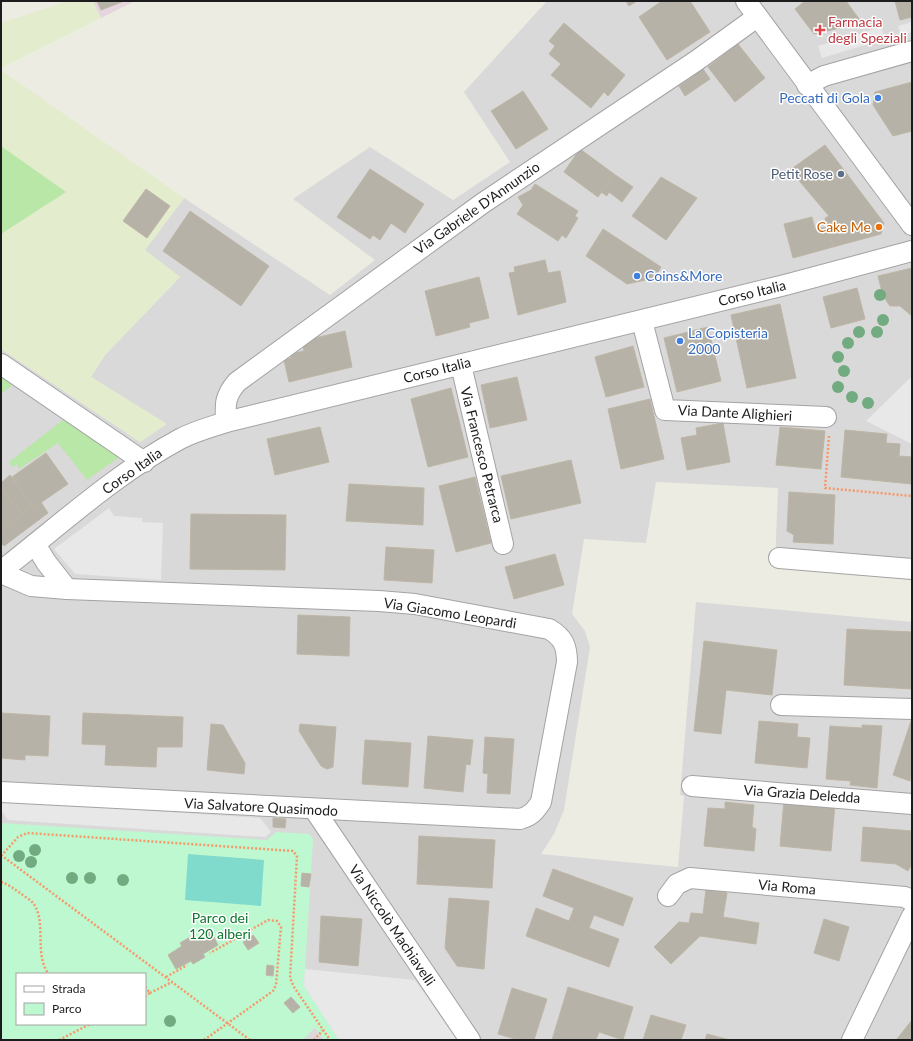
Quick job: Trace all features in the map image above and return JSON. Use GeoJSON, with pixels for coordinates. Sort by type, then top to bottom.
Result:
{"type":"FeatureCollection","features":[{"type":"Feature","properties":{"kind":"street"},"geometry":{"type":"LineString","coordinates":[[755,7],[807,85],[912,225]]}},
{"type":"Feature","properties":{"kind":"street","name":"Via Gabriele D'Annunzio"},"geometry":{"type":"LineString","coordinates":[[226,422],[225,403],[228,392],[237,382],[483,202],[696,61],[755,7]]}},
{"type":"Feature","properties":{"kind":"street"},"geometry":{"type":"LineString","coordinates":[[807,85],[824,76],[912,51]]}},
{"type":"Feature","properties":{"kind":"street","name":"Corso Italia"},"geometry":{"type":"LineString","coordinates":[[1,572],[144,462],[181,438],[226,422],[784,286],[912,251]]}},
{"type":"Feature","properties":{"kind":"street","name":"Via Dante Alighieri"},"geometry":{"type":"LineString","coordinates":[[642,320],[666,410],[826,417]]}},
{"type":"Feature","properties":{"kind":"street"},"geometry":{"type":"LineString","coordinates":[[1,364],[144,462]]}},
{"type":"Feature","properties":{"kind":"street","name":"Via Francesco Petrarca"},"geometry":{"type":"LineString","coordinates":[[460,365],[503,544]]}},
{"type":"Feature","properties":{"kind":"street"},"geometry":{"type":"LineString","coordinates":[[36,544],[46,562],[67,589]]}},
{"type":"Feature","properties":{"kind":"street"},"geometry":{"type":"LineString","coordinates":[[779,558],[912,569]]}},
{"type":"Feature","properties":{"kind":"street","name":"Via Giacomo Leopardi"},"geometry":{"type":"LineString","coordinates":[[1,572],[31,586],[67,589],[379,601],[429,607],[549,629],[563,640],[567,651],[567,662],[542,802],[536,811],[529,816],[520,819]]}},
{"type":"Feature","properties":{"kind":"street"},"geometry":{"type":"LineString","coordinates":[[781,705],[912,709]]}},
{"type":"Feature","properties":{"kind":"street","name":"Via Grazia Deledda"},"geometry":{"type":"LineString","coordinates":[[692,786],[912,804]]}},
{"type":"Feature","properties":{"kind":"street","name":"Via Salvatore Quasimodo"},"geometry":{"type":"LineString","coordinates":[[1,792],[520,819]]}},
{"type":"Feature","properties":{"kind":"street","name":"Via Niccolò Machiavelli"},"geometry":{"type":"LineString","coordinates":[[314,809],[470,1040]]}},
{"type":"Feature","properties":{"kind":"street","name":"Via Roma"},"geometry":{"type":"LineString","coordinates":[[668,896],[677,884],[690,878],[905,897],[912,901]]}},
{"type":"Feature","properties":{"kind":"street"},"geometry":{"type":"LineString","coordinates":[[860,1037],[905,945],[912,916]]}},
{"type":"Feature","properties":{"kind":"path"},"geometry":{"type":"LineString","coordinates":[[826,417],[830,426],[825,488],[912,496]]}},
{"type":"Feature","properties":{"kind":"path"},"geometry":{"type":"LineString","coordinates":[[250,1040],[1,856],[18,837],[27,832],[293,851],[297,856],[290,978],[294,987],[330,1040]]}},
{"type":"Feature","properties":{"kind":"path"},"geometry":{"type":"LineString","coordinates":[[1,882],[26,898],[35,906],[39,924],[41,954],[44,966],[48,973]]}},
{"type":"Feature","properties":{"kind":"path"},"geometry":{"type":"LineString","coordinates":[[204,1040],[273,991],[276,985],[281,927],[277,921],[268,920],[210,952]]}},
{"type":"Feature","properties":{"kind":"path"},"geometry":{"type":"LineString","coordinates":[[166,977],[187,965]]}},
{"type":"Feature","properties":{"kind":"path"},"geometry":{"type":"LineString","coordinates":[[146,995],[172,982]]}},
{"type":"Feature","properties":{"kind":"path"},"geometry":{"type":"LineString","coordinates":[[146,988],[150,993]]}},
{"type":"Feature","properties":{"kind":"path"},"geometry":{"type":"LineString","coordinates":[[59,1040],[88,1025]]}},
{"type":"Feature","properties":{"kind":"path"},"geometry":{"type":"LineString","coordinates":[[314,1040],[323,1030]]}},
{"type":"Feature","properties":{"kind":"shaded area"},"geometry":{"type":"Polygon","coordinates":[[[93,1],[135,1],[101,18],[93,1]]]}},
{"type":"Feature","properties":{"kind":"shaded area"},"geometry":{"type":"Polygon","coordinates":[[[547,1],[912,1],[912,576],[775,564],[778,488],[656,482],[646,543],[584,539],[572,614],[585,631],[590,647],[564,810],[554,834],[541,854],[678,867],[684,796],[680,795],[696,602],[912,622],[912,1040],[1,1040],[1,349],[140,442],[166,424],[91,377],[105,355],[180,277],[145,250],[184,198],[330,295],[375,260],[293,199],[370,147],[453,200],[510,162],[464,92],[547,1]]]}},
{"type":"Feature","properties":{"kind":"shaded area"},"geometry":{"type":"Polygon","coordinates":[[[912,22],[912,32],[901,35],[898,26],[912,22]]]}},
{"type":"Feature","properties":{"kind":"shaded area"},"geometry":{"type":"Polygon","coordinates":[[[881,27],[885,39],[822,58],[818,46],[881,27]]]}},
{"type":"Feature","properties":{"kind":"shaded area"},"geometry":{"type":"Polygon","coordinates":[[[912,376],[912,444],[866,421],[912,376]]]}},
{"type":"Feature","properties":{"kind":"shaded area"},"geometry":{"type":"Polygon","coordinates":[[[109,508],[114,516],[142,518],[142,522],[163,523],[161,580],[75,574],[54,549],[109,508]]]}},
{"type":"Feature","properties":{"kind":"shaded area"},"geometry":{"type":"Polygon","coordinates":[[[1,801],[260,818],[271,832],[265,837],[8,820],[1,810],[1,801]]]}},
{"type":"Feature","properties":{"kind":"shaded area"},"geometry":{"type":"Polygon","coordinates":[[[188,854],[264,860],[261,906],[185,900],[188,854]]]}},
{"type":"Feature","properties":{"kind":"shaded area"},"geometry":{"type":"Polygon","coordinates":[[[305,969],[415,980],[457,1040],[339,1040],[304,986],[305,969]]]}},
{"type":"Feature","properties":{"kind":"green space"},"geometry":{"type":"Polygon","coordinates":[[[68,1],[93,1],[101,18],[1,68],[1,23],[68,1]]]}},
{"type":"Feature","properties":{"kind":"green space"},"geometry":{"type":"Polygon","coordinates":[[[1,70],[184,198],[145,250],[180,277],[105,355],[91,377],[167,424],[140,442],[1,349],[1,234],[65,192],[1,146],[1,70]]]}},
{"type":"Feature","properties":{"kind":"green space"},"geometry":{"type":"Polygon","coordinates":[[[1,146],[66,192],[1,234],[1,146]]]}},
{"type":"Feature","properties":{"kind":"green space"},"geometry":{"type":"Polygon","coordinates":[[[1,368],[20,379],[1,394],[1,368]]]}},
{"type":"Feature","properties":{"kind":"green space"},"geometry":{"type":"Polygon","coordinates":[[[68,416],[125,453],[87,480],[58,443],[19,469],[17,464],[12,467],[9,462],[68,416]]]}},
{"type":"Feature","properties":{"kind":"green space","name":"Parco dei 120 alberi"},"geometry":{"type":"Polygon","coordinates":[[[1,823],[267,840],[276,832],[309,834],[313,839],[304,986],[339,1040],[324,1040],[315,1027],[303,1040],[1,1040],[1,823]]]}},
{"type":"Feature","properties":{"kind":"building"},"geometry":{"type":"Polygon","coordinates":[[[97,1],[124,1],[101,10],[97,1]]]}},
{"type":"Feature","properties":{"kind":"building"},"geometry":{"type":"Polygon","coordinates":[[[626,1],[637,1],[629,6],[626,1]]]}},
{"type":"Feature","properties":{"kind":"building"},"geometry":{"type":"Polygon","coordinates":[[[662,1],[690,1],[710,32],[667,60],[639,17],[662,1]]]}},
{"type":"Feature","properties":{"kind":"building"},"geometry":{"type":"Polygon","coordinates":[[[805,1],[846,1],[862,23],[814,34],[795,9],[805,1]]]}},
{"type":"Feature","properties":{"kind":"building"},"geometry":{"type":"Polygon","coordinates":[[[895,1],[912,1],[912,17],[900,20],[895,1]]]}},
{"type":"Feature","properties":{"kind":"building"},"geometry":{"type":"Polygon","coordinates":[[[564,23],[625,75],[608,96],[604,92],[591,108],[551,75],[561,64],[549,54],[555,46],[549,41],[564,23]]]}},
{"type":"Feature","properties":{"kind":"building"},"geometry":{"type":"Polygon","coordinates":[[[738,44],[765,78],[735,102],[708,67],[738,44]]]}},
{"type":"Feature","properties":{"kind":"building"},"geometry":{"type":"Polygon","coordinates":[[[701,66],[710,79],[685,96],[679,86],[694,76],[691,73],[701,66]]]}},
{"type":"Feature","properties":{"kind":"building"},"geometry":{"type":"Polygon","coordinates":[[[912,82],[912,131],[893,136],[873,105],[875,92],[912,82]]]}},
{"type":"Feature","properties":{"kind":"building"},"geometry":{"type":"Polygon","coordinates":[[[523,91],[548,129],[516,149],[491,111],[523,91]]]}},
{"type":"Feature","properties":{"kind":"building"},"geometry":{"type":"Polygon","coordinates":[[[825,145],[884,223],[881,234],[833,247],[825,218],[829,216],[790,170],[825,145]]]}},
{"type":"Feature","properties":{"kind":"building"},"geometry":{"type":"Polygon","coordinates":[[[580,149],[614,174],[598,197],[564,172],[580,149]]]}},
{"type":"Feature","properties":{"kind":"building"},"geometry":{"type":"Polygon","coordinates":[[[370,169],[424,204],[405,233],[391,223],[380,240],[373,235],[370,239],[337,217],[370,169]]]}},
{"type":"Feature","properties":{"kind":"building"},"geometry":{"type":"Polygon","coordinates":[[[614,174],[633,187],[622,202],[609,192],[607,196],[601,192],[614,174]]]}},
{"type":"Feature","properties":{"kind":"building"},"geometry":{"type":"Polygon","coordinates":[[[661,177],[697,198],[666,240],[632,216],[661,177]]]}},
{"type":"Feature","properties":{"kind":"building"},"geometry":{"type":"Polygon","coordinates":[[[535,184],[578,211],[575,216],[578,218],[566,238],[562,235],[558,241],[517,214],[523,205],[518,197],[531,190],[535,184]]]}},
{"type":"Feature","properties":{"kind":"building"},"geometry":{"type":"Polygon","coordinates":[[[146,189],[170,206],[147,238],[123,221],[146,189]]]}},
{"type":"Feature","properties":{"kind":"building"},"geometry":{"type":"Polygon","coordinates":[[[190,211],[269,266],[241,306],[163,251],[190,211]]]}},
{"type":"Feature","properties":{"kind":"building"},"geometry":{"type":"Polygon","coordinates":[[[812,217],[815,229],[828,227],[833,247],[793,258],[784,224],[812,217]]]}},
{"type":"Feature","properties":{"kind":"building"},"geometry":{"type":"Polygon","coordinates":[[[603,229],[661,267],[655,278],[627,284],[586,256],[603,229]]]}},
{"type":"Feature","properties":{"kind":"building"},"geometry":{"type":"Polygon","coordinates":[[[545,260],[548,273],[560,271],[566,302],[518,315],[509,273],[515,272],[514,267],[545,260]]]}},
{"type":"Feature","properties":{"kind":"building"},"geometry":{"type":"Polygon","coordinates":[[[912,268],[912,316],[900,306],[890,306],[883,296],[878,276],[912,268]]]}},
{"type":"Feature","properties":{"kind":"building"},"geometry":{"type":"Polygon","coordinates":[[[479,277],[489,318],[469,323],[470,327],[436,336],[425,291],[479,277]]]}},
{"type":"Feature","properties":{"kind":"building"},"geometry":{"type":"Polygon","coordinates":[[[857,288],[865,319],[831,328],[823,297],[857,288]]]}},
{"type":"Feature","properties":{"kind":"building"},"geometry":{"type":"Polygon","coordinates":[[[780,304],[796,378],[747,388],[731,315],[780,304]]]}},
{"type":"Feature","properties":{"kind":"building"},"geometry":{"type":"Polygon","coordinates":[[[708,327],[721,381],[677,392],[664,338],[708,327]]]}},
{"type":"Feature","properties":{"kind":"building"},"geometry":{"type":"Polygon","coordinates":[[[345,331],[352,367],[289,382],[284,360],[291,358],[291,354],[304,351],[302,341],[345,331]]]}},
{"type":"Feature","properties":{"kind":"building"},"geometry":{"type":"Polygon","coordinates":[[[633,346],[644,387],[606,397],[595,357],[633,346]]]}},
{"type":"Feature","properties":{"kind":"building"},"geometry":{"type":"Polygon","coordinates":[[[517,377],[527,420],[490,428],[481,385],[517,377]]]}},
{"type":"Feature","properties":{"kind":"building"},"geometry":{"type":"Polygon","coordinates":[[[451,388],[468,457],[428,467],[411,399],[451,388]]]}},
{"type":"Feature","properties":{"kind":"building"},"geometry":{"type":"Polygon","coordinates":[[[650,399],[664,459],[621,469],[608,409],[650,399]]]}},
{"type":"Feature","properties":{"kind":"building"},"geometry":{"type":"Polygon","coordinates":[[[723,423],[730,462],[687,470],[681,438],[697,435],[696,428],[723,423]]]}},
{"type":"Feature","properties":{"kind":"building"},"geometry":{"type":"Polygon","coordinates":[[[320,427],[329,462],[275,475],[267,439],[320,427]]]}},
{"type":"Feature","properties":{"kind":"building"},"geometry":{"type":"Polygon","coordinates":[[[780,427],[825,431],[821,469],[776,465],[780,427]]]}},
{"type":"Feature","properties":{"kind":"building"},"geometry":{"type":"Polygon","coordinates":[[[845,430],[887,434],[886,443],[900,444],[899,456],[912,457],[912,484],[841,477],[845,430]]]}},
{"type":"Feature","properties":{"kind":"building"},"geometry":{"type":"Polygon","coordinates":[[[46,453],[68,484],[33,508],[12,477],[46,453]]]}},
{"type":"Feature","properties":{"kind":"building"},"geometry":{"type":"Polygon","coordinates":[[[571,460],[581,503],[511,519],[501,476],[571,460]]]}},
{"type":"Feature","properties":{"kind":"building"},"geometry":{"type":"Polygon","coordinates":[[[10,475],[32,506],[22,514],[1,488],[1,483],[10,475]]]}},
{"type":"Feature","properties":{"kind":"building"},"geometry":{"type":"Polygon","coordinates":[[[475,477],[491,543],[456,552],[439,486],[475,477]]]}},
{"type":"Feature","properties":{"kind":"building"},"geometry":{"type":"Polygon","coordinates":[[[349,484],[424,488],[423,525],[346,521],[349,484]]]}},
{"type":"Feature","properties":{"kind":"building"},"geometry":{"type":"Polygon","coordinates":[[[1,488],[22,514],[1,530],[1,488]]]}},
{"type":"Feature","properties":{"kind":"building"},"geometry":{"type":"Polygon","coordinates":[[[789,492],[835,495],[833,544],[793,542],[794,535],[787,531],[789,492]]]}},
{"type":"Feature","properties":{"kind":"building"},"geometry":{"type":"Polygon","coordinates":[[[41,502],[48,513],[4,546],[1,543],[1,530],[32,506],[33,508],[41,502]]]}},
{"type":"Feature","properties":{"kind":"building"},"geometry":{"type":"Polygon","coordinates":[[[191,514],[286,515],[285,570],[190,569],[191,514]]]}},
{"type":"Feature","properties":{"kind":"building"},"geometry":{"type":"Polygon","coordinates":[[[386,547],[434,550],[432,583],[384,580],[386,547]]]}},
{"type":"Feature","properties":{"kind":"building"},"geometry":{"type":"Polygon","coordinates":[[[555,554],[564,585],[514,599],[505,567],[555,554]]]}},
{"type":"Feature","properties":{"kind":"building"},"geometry":{"type":"Polygon","coordinates":[[[298,615],[350,617],[349,656],[297,654],[298,615]]]}},
{"type":"Feature","properties":{"kind":"building"},"geometry":{"type":"Polygon","coordinates":[[[847,629],[912,632],[912,689],[844,685],[847,629]]]}},
{"type":"Feature","properties":{"kind":"building"},"geometry":{"type":"Polygon","coordinates":[[[704,641],[777,650],[772,695],[726,690],[721,734],[694,731],[704,641]]]}},
{"type":"Feature","properties":{"kind":"building"},"geometry":{"type":"Polygon","coordinates":[[[1,713],[50,716],[48,756],[25,755],[25,760],[1,758],[1,713]]]}},
{"type":"Feature","properties":{"kind":"building"},"geometry":{"type":"Polygon","coordinates":[[[83,713],[183,717],[182,747],[157,747],[156,767],[105,765],[106,745],[82,744],[83,713]]]}},
{"type":"Feature","properties":{"kind":"building"},"geometry":{"type":"Polygon","coordinates":[[[912,718],[912,773],[910,781],[893,775],[912,718]]]}},
{"type":"Feature","properties":{"kind":"building"},"geometry":{"type":"Polygon","coordinates":[[[759,721],[798,724],[797,737],[810,738],[807,768],[755,763],[759,721]]]}},
{"type":"Feature","properties":{"kind":"building"},"geometry":{"type":"Polygon","coordinates":[[[211,724],[223,725],[245,763],[244,774],[207,770],[211,724]]]}},
{"type":"Feature","properties":{"kind":"building"},"geometry":{"type":"Polygon","coordinates":[[[300,724],[336,727],[333,767],[327,769],[321,766],[299,731],[300,724]]]}},
{"type":"Feature","properties":{"kind":"building"},"geometry":{"type":"Polygon","coordinates":[[[862,725],[882,726],[877,788],[850,785],[851,781],[826,779],[830,726],[862,728],[862,725]]]}},
{"type":"Feature","properties":{"kind":"building"},"geometry":{"type":"Polygon","coordinates":[[[428,736],[473,740],[470,765],[466,764],[463,792],[424,788],[428,736]]]}},
{"type":"Feature","properties":{"kind":"building"},"geometry":{"type":"Polygon","coordinates":[[[485,737],[514,739],[510,794],[487,793],[488,774],[483,773],[485,737]]]}},
{"type":"Feature","properties":{"kind":"building"},"geometry":{"type":"Polygon","coordinates":[[[365,740],[411,743],[408,787],[362,784],[365,740]]]}},
{"type":"Feature","properties":{"kind":"building"},"geometry":{"type":"Polygon","coordinates":[[[784,800],[835,804],[831,851],[780,846],[784,800]]]}},
{"type":"Feature","properties":{"kind":"building"},"geometry":{"type":"Polygon","coordinates":[[[725,802],[754,805],[752,827],[756,829],[754,851],[704,846],[708,808],[725,809],[725,802]]]}},
{"type":"Feature","properties":{"kind":"building"},"geometry":{"type":"Polygon","coordinates":[[[273,818],[286,819],[285,828],[273,827],[273,818]]]}},
{"type":"Feature","properties":{"kind":"building"},"geometry":{"type":"Polygon","coordinates":[[[863,827],[912,831],[912,864],[908,871],[896,864],[861,861],[863,827]]]}},
{"type":"Feature","properties":{"kind":"building"},"geometry":{"type":"Polygon","coordinates":[[[419,836],[495,840],[492,888],[417,884],[419,836]]]}},
{"type":"Feature","properties":{"kind":"building"},"geometry":{"type":"Polygon","coordinates":[[[553,869],[633,898],[623,926],[594,915],[589,928],[619,939],[609,967],[526,936],[536,908],[569,921],[574,908],[543,896],[553,869]]]}},
{"type":"Feature","properties":{"kind":"building"},"geometry":{"type":"Polygon","coordinates":[[[302,873],[311,874],[309,887],[301,886],[302,873]]]}},
{"type":"Feature","properties":{"kind":"building"},"geometry":{"type":"Polygon","coordinates":[[[706,889],[727,893],[723,917],[759,923],[756,944],[700,936],[671,964],[654,947],[679,922],[689,923],[691,913],[703,914],[706,889]]]}},
{"type":"Feature","properties":{"kind":"building"},"geometry":{"type":"Polygon","coordinates":[[[449,898],[489,901],[484,969],[457,966],[445,948],[449,898]]]}},
{"type":"Feature","properties":{"kind":"building"},"geometry":{"type":"Polygon","coordinates":[[[321,916],[362,919],[358,966],[319,962],[321,916]]]}},
{"type":"Feature","properties":{"kind":"building"},"geometry":{"type":"Polygon","coordinates":[[[824,919],[849,927],[839,961],[814,953],[824,919]]]}},
{"type":"Feature","properties":{"kind":"building"},"geometry":{"type":"Polygon","coordinates":[[[210,930],[218,945],[203,954],[205,957],[193,964],[191,961],[176,969],[168,955],[182,946],[180,943],[192,936],[194,939],[210,930]]]}},
{"type":"Feature","properties":{"kind":"building"},"geometry":{"type":"Polygon","coordinates":[[[253,935],[259,943],[248,950],[243,942],[253,935]]]}},
{"type":"Feature","properties":{"kind":"building"},"geometry":{"type":"Polygon","coordinates":[[[267,965],[274,966],[273,976],[266,975],[267,965]]]}},
{"type":"Feature","properties":{"kind":"building"},"geometry":{"type":"Polygon","coordinates":[[[568,987],[633,1007],[623,1040],[599,1032],[596,1040],[552,1040],[568,987]]]}},
{"type":"Feature","properties":{"kind":"building"},"geometry":{"type":"Polygon","coordinates":[[[512,988],[547,999],[534,1040],[518,1040],[498,1034],[512,988]]]}},
{"type":"Feature","properties":{"kind":"building"},"geometry":{"type":"Polygon","coordinates":[[[291,997],[300,1007],[293,1013],[284,1003],[291,997]]]}},
{"type":"Feature","properties":{"kind":"building"},"geometry":{"type":"Polygon","coordinates":[[[651,1015],[686,1025],[681,1040],[643,1040],[651,1015]]]}},
{"type":"Feature","properties":{"kind":"building"},"geometry":{"type":"Polygon","coordinates":[[[912,1020],[912,1040],[898,1040],[897,1039],[912,1020]]]}},
{"type":"Feature","properties":{"kind":"building"},"geometry":{"type":"Polygon","coordinates":[[[707,1034],[730,1040],[705,1040],[707,1034]]]}},
{"type":"Feature","properties":{"kind":"place","name":"Farmacia degli Speziali"},"geometry":{"type":"Point","coordinates":[820,30]}},
{"type":"Feature","properties":{"kind":"place","name":"Peccati di Gola"},"geometry":{"type":"Point","coordinates":[878,98]}},
{"type":"Feature","properties":{"kind":"place","name":"Petit Rose"},"geometry":{"type":"Point","coordinates":[841,174]}},
{"type":"Feature","properties":{"kind":"place","name":"Cake Me"},"geometry":{"type":"Point","coordinates":[879,227]}},
{"type":"Feature","properties":{"kind":"place","name":"Coins&More"},"geometry":{"type":"Point","coordinates":[637,276]}},
{"type":"Feature","properties":{"kind":"place","name":"La Copisteria 2000"},"geometry":{"type":"Point","coordinates":[680,341]}}]}
